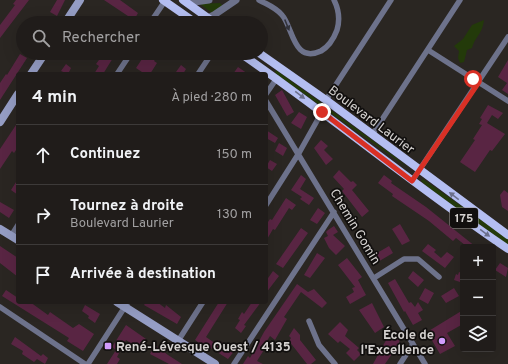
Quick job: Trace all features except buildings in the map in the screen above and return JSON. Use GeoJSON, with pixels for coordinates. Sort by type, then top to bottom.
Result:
{"type":"FeatureCollection","features":[{"type":"Feature","properties":{"kind":"main road"},"geometry":{"type":"LineString","coordinates":[[70,16],[80,0]]}},
{"type":"Feature","properties":{"kind":"main road"},"geometry":{"type":"LineString","coordinates":[[164,1],[186,16]]}},
{"type":"Feature","properties":{"kind":"main road"},"geometry":{"type":"LineString","coordinates":[[185,2],[206,16]]}},
{"type":"Feature","properties":{"kind":"main road"},"geometry":{"type":"LineString","coordinates":[[32,72],[40,60]]}},
{"type":"Feature","properties":{"kind":"main road","name":"Boulevard Laurier"},"geometry":{"type":"LineString","coordinates":[[250,60],[277,78],[412,181],[508,249]]}},
{"type":"Feature","properties":{"kind":"main road","name":"Boulevard Laurier"},"geometry":{"type":"LineString","coordinates":[[268,60],[326,100],[508,235]]}},
{"type":"Feature","properties":{"kind":"main road"},"geometry":{"type":"LineString","coordinates":[[0,122],[16,97]]}},
{"type":"Feature","properties":{"kind":"main road"},"geometry":{"type":"LineString","coordinates":[[0,229],[14,238]]}},
{"type":"Feature","properties":{"kind":"main road"},"geometry":{"type":"LineString","coordinates":[[126,305],[178,341],[215,364]]}},
{"type":"Feature","properties":{"kind":"street"},"geometry":{"type":"LineString","coordinates":[[185,2],[210,0]]}},
{"type":"Feature","properties":{"kind":"street"},"geometry":{"type":"LineString","coordinates":[[210,16],[236,0]]}},
{"type":"Feature","properties":{"kind":"street"},"geometry":{"type":"LineString","coordinates":[[259,0],[274,7],[283,16],[296,46],[301,50],[310,53],[323,50],[336,34],[339,23],[334,0]]}},
{"type":"Feature","properties":{"kind":"street"},"geometry":{"type":"LineString","coordinates":[[326,100],[391,0]]}},
{"type":"Feature","properties":{"kind":"street"},"geometry":{"type":"LineString","coordinates":[[372,135],[460,0]]}},
{"type":"Feature","properties":{"kind":"street"},"geometry":{"type":"LineString","coordinates":[[154,16],[164,1]]}},
{"type":"Feature","properties":{"kind":"street"},"geometry":{"type":"LineString","coordinates":[[412,181],[508,37]]}},
{"type":"Feature","properties":{"kind":"street"},"geometry":{"type":"LineString","coordinates":[[428,50],[508,102]]}},
{"type":"Feature","properties":{"kind":"street"},"geometry":{"type":"LineString","coordinates":[[118,72],[126,60]]}},
{"type":"Feature","properties":{"kind":"street"},"geometry":{"type":"LineString","coordinates":[[199,72],[207,60]]}},
{"type":"Feature","properties":{"kind":"street"},"geometry":{"type":"LineString","coordinates":[[268,91],[277,78]]}},
{"type":"Feature","properties":{"kind":"street","name":"Chemin Gomin"},"geometry":{"type":"LineString","coordinates":[[268,103],[426,364]]}},
{"type":"Feature","properties":{"kind":"street"},"geometry":{"type":"LineString","coordinates":[[268,202],[299,153],[322,112]]}},
{"type":"Feature","properties":{"kind":"street"},"geometry":{"type":"LineString","coordinates":[[234,364],[334,212]]}},
{"type":"Feature","properties":{"kind":"street"},"geometry":{"type":"LineString","coordinates":[[374,278],[404,259],[418,260],[439,277]]}},
{"type":"Feature","properties":{"kind":"street"},"geometry":{"type":"LineString","coordinates":[[178,341],[202,304]]}},
{"type":"Feature","properties":{"kind":"street"},"geometry":{"type":"LineString","coordinates":[[88,364],[126,305]]}},
{"type":"Feature","properties":{"kind":"street"},"geometry":{"type":"LineString","coordinates":[[0,308],[85,364]]}},
{"type":"Feature","properties":{"kind":"street"},"geometry":{"type":"LineString","coordinates":[[309,321],[319,345],[335,364]]}},
{"type":"Feature","properties":{"kind":"street"},"geometry":{"type":"LineString","coordinates":[[400,364],[413,344]]}},
{"type":"Feature","properties":{"kind":"green space"},"geometry":{"type":"Polygon","coordinates":[[[220,3],[223,6],[212,13],[200,4],[220,3]]]}},
{"type":"Feature","properties":{"kind":"green space"},"geometry":{"type":"Polygon","coordinates":[[[484,20],[482,29],[472,48],[467,50],[464,62],[460,63],[458,58],[459,51],[454,46],[463,39],[472,25],[484,20]]]}},
{"type":"Feature","properties":{"kind":"green space"},"geometry":{"type":"Polygon","coordinates":[[[276,70],[395,157],[408,168],[275,73],[276,70]]]}},
{"type":"Feature","properties":{"kind":"green space"},"geometry":{"type":"Polygon","coordinates":[[[423,179],[508,239],[508,245],[429,188],[421,181],[423,179]]]}},
{"type":"Feature","properties":{"kind":"place","name":"École de l'Excellence"},"geometry":{"type":"Point","coordinates":[442,341]}},
{"type":"Feature","properties":{"kind":"place","name":"René-Lévesque Ouest / 4135"},"geometry":{"type":"Point","coordinates":[108,346]}},
{"type":"Feature","properties":{"kind":"route"},"geometry":{"type":"LineString","coordinates":[[322,112],[412,181],[425,164],[479,82],[473,79]]}}]}
